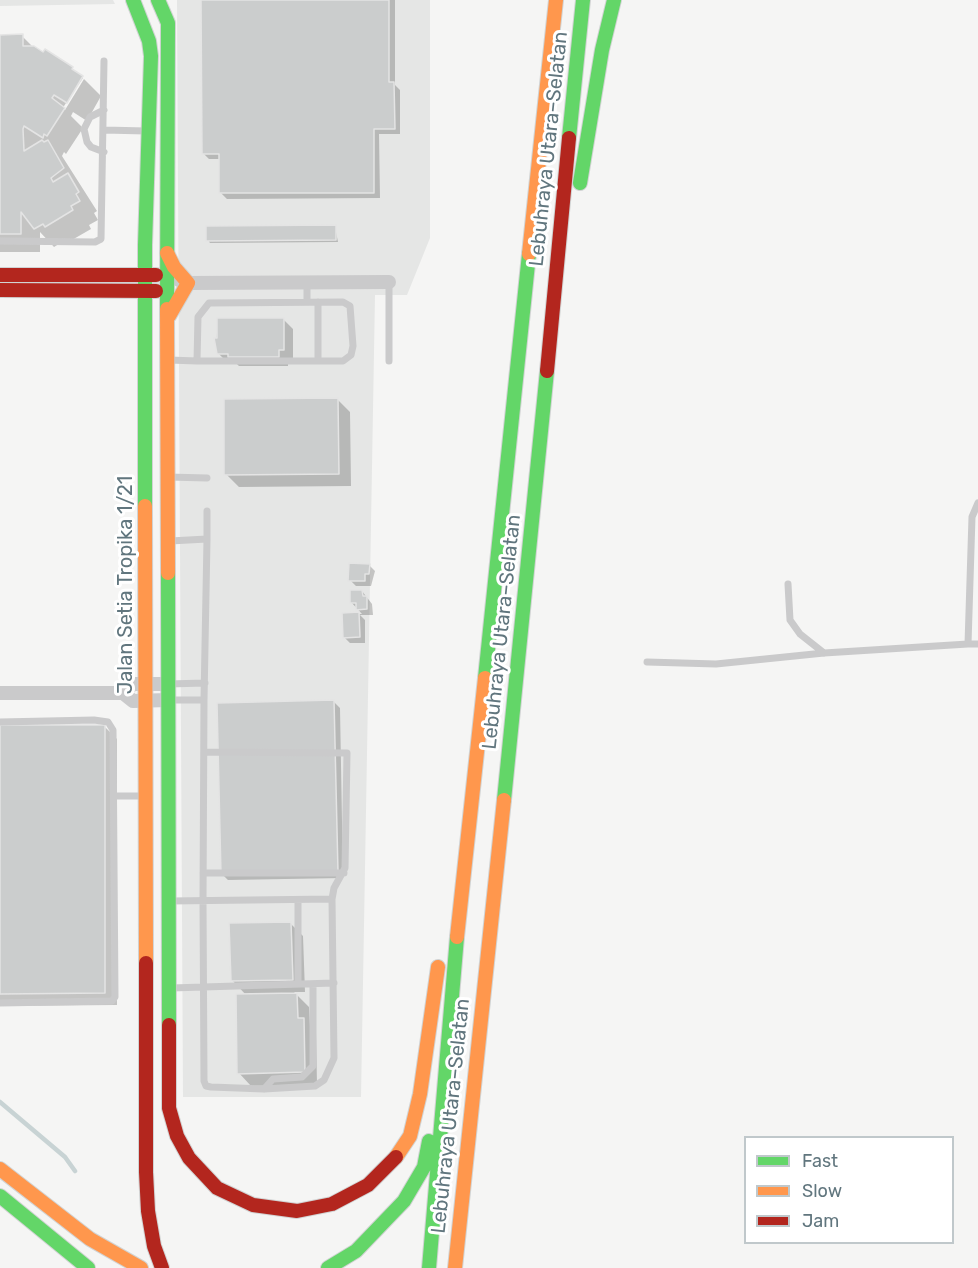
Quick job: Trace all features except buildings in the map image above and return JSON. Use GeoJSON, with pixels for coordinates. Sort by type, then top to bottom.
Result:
{"type":"FeatureCollection","features":[{"type":"Feature","properties":{"kind":"main road","name":"Jalan Setia Tropika 1/21"},"geometry":{"type":"LineString","coordinates":[[133,0],[149,41],[151,56],[145,245],[146,1172],[148,1211],[154,1246],[162,1268]]}},
{"type":"Feature","properties":{"kind":"main road","name":"Jalan Setia Tropika 1/21"},"geometry":{"type":"LineString","coordinates":[[158,0],[168,23],[169,1108],[177,1136],[189,1158],[217,1188],[253,1205],[297,1211],[332,1204],[368,1185],[390,1166],[410,1136],[420,1094],[441,949],[470,805]]}},
{"type":"Feature","properties":{"kind":"main road"},"geometry":{"type":"LineString","coordinates":[[541,0],[543,111]]}},
{"type":"Feature","properties":{"kind":"main road","name":"Lebuhraya Utara–Selatan"},"geometry":{"type":"LineString","coordinates":[[429,1268],[451,998],[470,805],[556,0]]}},
{"type":"Feature","properties":{"kind":"main road","name":"Lebuhraya Utara–Selatan"},"geometry":{"type":"LineString","coordinates":[[455,1268],[504,805],[583,0]]}},
{"type":"Feature","properties":{"kind":"main road"},"geometry":{"type":"LineString","coordinates":[[548,353],[573,228],[602,50],[614,0]]}},
{"type":"Feature","properties":{"kind":"main road"},"geometry":{"type":"LineString","coordinates":[[112,273],[130,266],[145,245]]}},
{"type":"Feature","properties":{"kind":"main road"},"geometry":{"type":"LineString","coordinates":[[167,252],[174,267],[188,283],[173,304],[167,322]]}},
{"type":"Feature","properties":{"kind":"main road"},"geometry":{"type":"LineString","coordinates":[[0,275],[112,273],[167,276]]}},
{"type":"Feature","properties":{"kind":"main road"},"geometry":{"type":"LineString","coordinates":[[111,289],[126,297],[145,325]]}},
{"type":"Feature","properties":{"kind":"main road"},"geometry":{"type":"LineString","coordinates":[[0,290],[167,291]]}},
{"type":"Feature","properties":{"kind":"main road"},"geometry":{"type":"LineString","coordinates":[[328,1268],[356,1251],[404,1201],[424,1167],[451,998]]}},
{"type":"Feature","properties":{"kind":"main road"},"geometry":{"type":"LineString","coordinates":[[0,1169],[90,1239],[141,1268]]}},
{"type":"Feature","properties":{"kind":"main road"},"geometry":{"type":"LineString","coordinates":[[0,1196],[88,1268]]}},
{"type":"Feature","properties":{"kind":"street"},"geometry":{"type":"LineString","coordinates":[[167,276],[188,283],[389,282]]}},
{"type":"Feature","properties":{"kind":"street"},"geometry":{"type":"LineString","coordinates":[[167,291],[188,283]]}},
{"type":"Feature","properties":{"kind":"street"},"geometry":{"type":"LineString","coordinates":[[123,693],[133,684],[168,684]]}},
{"type":"Feature","properties":{"kind":"street"},"geometry":{"type":"LineString","coordinates":[[0,693],[123,693],[134,701],[168,700]]}},
{"type":"Feature","properties":{"kind":"lane"},"geometry":{"type":"LineString","coordinates":[[0,241],[95,242],[101,238],[104,61]]}},
{"type":"Feature","properties":{"kind":"lane"},"geometry":{"type":"LineString","coordinates":[[104,110],[90,117],[84,129],[87,142],[104,152]]}},
{"type":"Feature","properties":{"kind":"lane"},"geometry":{"type":"LineString","coordinates":[[104,130],[149,131]]}},
{"type":"Feature","properties":{"kind":"lane"},"geometry":{"type":"LineString","coordinates":[[307,282],[307,302]]}},
{"type":"Feature","properties":{"kind":"lane"},"geometry":{"type":"LineString","coordinates":[[389,282],[389,361]]}},
{"type":"Feature","properties":{"kind":"lane"},"geometry":{"type":"LineString","coordinates":[[318,302],[318,360]]}},
{"type":"Feature","properties":{"kind":"lane"},"geometry":{"type":"LineString","coordinates":[[167,360],[197,361],[343,360],[351,355],[353,346],[350,306],[343,302],[209,303],[198,317],[197,361]]}},
{"type":"Feature","properties":{"kind":"lane"},"geometry":{"type":"LineString","coordinates":[[167,477],[207,478]]}},
{"type":"Feature","properties":{"kind":"lane"},"geometry":{"type":"LineString","coordinates":[[968,644],[972,517],[978,503]]}},
{"type":"Feature","properties":{"kind":"lane"},"geometry":{"type":"LineString","coordinates":[[204,752],[347,753],[344,873],[334,888],[332,899],[334,1058],[324,1080],[315,1086],[264,1089],[212,1087],[206,1086],[204,1081],[203,873],[204,700],[207,511]]}},
{"type":"Feature","properties":{"kind":"lane"},"geometry":{"type":"LineString","coordinates":[[167,541],[207,540]]}},
{"type":"Feature","properties":{"kind":"lane"},"geometry":{"type":"LineString","coordinates":[[789,584],[790,620],[800,634],[824,653]]}},
{"type":"Feature","properties":{"kind":"lane"},"geometry":{"type":"LineString","coordinates":[[647,662],[716,664],[824,653],[978,644]]}},
{"type":"Feature","properties":{"kind":"lane"},"geometry":{"type":"LineString","coordinates":[[168,684],[205,683]]}},
{"type":"Feature","properties":{"kind":"lane"},"geometry":{"type":"LineString","coordinates":[[168,700],[204,700]]}},
{"type":"Feature","properties":{"kind":"lane"},"geometry":{"type":"LineString","coordinates":[[0,722],[94,720],[108,722],[113,730],[115,998],[112,1000],[0,1002]]}},
{"type":"Feature","properties":{"kind":"lane"},"geometry":{"type":"LineString","coordinates":[[114,796],[146,796]]}},
{"type":"Feature","properties":{"kind":"lane"},"geometry":{"type":"LineString","coordinates":[[203,873],[344,873]]}},
{"type":"Feature","properties":{"kind":"lane"},"geometry":{"type":"LineString","coordinates":[[168,901],[332,899]]}},
{"type":"Feature","properties":{"kind":"lane"},"geometry":{"type":"LineString","coordinates":[[298,900],[298,984]]}},
{"type":"Feature","properties":{"kind":"lane"},"geometry":{"type":"LineString","coordinates":[[168,988],[334,983]]}},
{"type":"Feature","properties":{"kind":"lane"},"geometry":{"type":"LineString","coordinates":[[264,1089],[273,1078],[302,1077],[313,1066],[313,984]]}},
{"type":"Feature","properties":{"kind":"shaded area"},"geometry":{"type":"Polygon","coordinates":[[[0,0],[113,0],[115,4],[0,6],[0,0]]]}},
{"type":"Feature","properties":{"kind":"shaded area"},"geometry":{"type":"Polygon","coordinates":[[[177,0],[430,0],[430,238],[407,295],[375,295],[361,1097],[183,1097],[177,0]]]}},
{"type":"Feature","properties":{"kind":"waterway"},"geometry":{"type":"LineString","coordinates":[[0,1102],[65,1157],[75,1171]]}},
{"type":"Feature","properties":{"kind":"traffic: fast"},"geometry":{"type":"LineString","coordinates":[[133,0],[149,41],[151,56],[145,245],[145,506]]}},
{"type":"Feature","properties":{"kind":"traffic: fast"},"geometry":{"type":"LineString","coordinates":[[158,0],[168,23],[167,309]]}},
{"type":"Feature","properties":{"kind":"traffic: fast"},"geometry":{"type":"LineString","coordinates":[[569,138],[583,0]]}},
{"type":"Feature","properties":{"kind":"traffic: fast"},"geometry":{"type":"LineString","coordinates":[[580,183],[602,50],[614,0]]}},
{"type":"Feature","properties":{"kind":"traffic: fast"},"geometry":{"type":"LineString","coordinates":[[485,678],[529,254]]}},
{"type":"Feature","properties":{"kind":"traffic: fast"},"geometry":{"type":"LineString","coordinates":[[504,800],[547,371]]}},
{"type":"Feature","properties":{"kind":"traffic: fast"},"geometry":{"type":"LineString","coordinates":[[168,573],[169,1025]]}},
{"type":"Feature","properties":{"kind":"traffic: fast"},"geometry":{"type":"LineString","coordinates":[[429,1268],[457,937]]}},
{"type":"Feature","properties":{"kind":"traffic: fast"},"geometry":{"type":"LineString","coordinates":[[328,1268],[356,1251],[404,1201],[424,1167],[429,1141]]}},
{"type":"Feature","properties":{"kind":"traffic: fast"},"geometry":{"type":"LineString","coordinates":[[0,1196],[88,1268]]}},
{"type":"Feature","properties":{"kind":"traffic: slow"},"geometry":{"type":"LineString","coordinates":[[529,254],[556,0]]}},
{"type":"Feature","properties":{"kind":"traffic: slow"},"geometry":{"type":"LineString","coordinates":[[167,253],[174,267],[188,283],[169,316]]}},
{"type":"Feature","properties":{"kind":"traffic: slow"},"geometry":{"type":"LineString","coordinates":[[167,309],[168,573]]}},
{"type":"Feature","properties":{"kind":"traffic: slow"},"geometry":{"type":"LineString","coordinates":[[145,506],[146,963]]}},
{"type":"Feature","properties":{"kind":"traffic: slow"},"geometry":{"type":"LineString","coordinates":[[457,937],[485,678]]}},
{"type":"Feature","properties":{"kind":"traffic: slow"},"geometry":{"type":"LineString","coordinates":[[455,1268],[504,800]]}},
{"type":"Feature","properties":{"kind":"traffic: slow"},"geometry":{"type":"LineString","coordinates":[[396,1157],[410,1136],[420,1094],[438,967]]}},
{"type":"Feature","properties":{"kind":"traffic: slow"},"geometry":{"type":"LineString","coordinates":[[0,1169],[90,1239],[141,1268]]}},
{"type":"Feature","properties":{"kind":"traffic: jam"},"geometry":{"type":"LineString","coordinates":[[547,371],[569,138]]}},
{"type":"Feature","properties":{"kind":"traffic: jam"},"geometry":{"type":"LineString","coordinates":[[0,275],[156,275]]}},
{"type":"Feature","properties":{"kind":"traffic: jam"},"geometry":{"type":"LineString","coordinates":[[0,290],[156,291]]}},
{"type":"Feature","properties":{"kind":"traffic: jam"},"geometry":{"type":"LineString","coordinates":[[146,963],[146,1172]]}},
{"type":"Feature","properties":{"kind":"traffic: jam"},"geometry":{"type":"LineString","coordinates":[[169,1025],[169,1108]]}},
{"type":"Feature","properties":{"kind":"traffic: jam"},"geometry":{"type":"LineString","coordinates":[[169,1108],[177,1136],[189,1158],[217,1188],[253,1205],[297,1211],[332,1204],[368,1185],[396,1157]]}},
{"type":"Feature","properties":{"kind":"traffic: jam"},"geometry":{"type":"LineString","coordinates":[[146,1172],[148,1211],[154,1246],[162,1268]]}}]}
